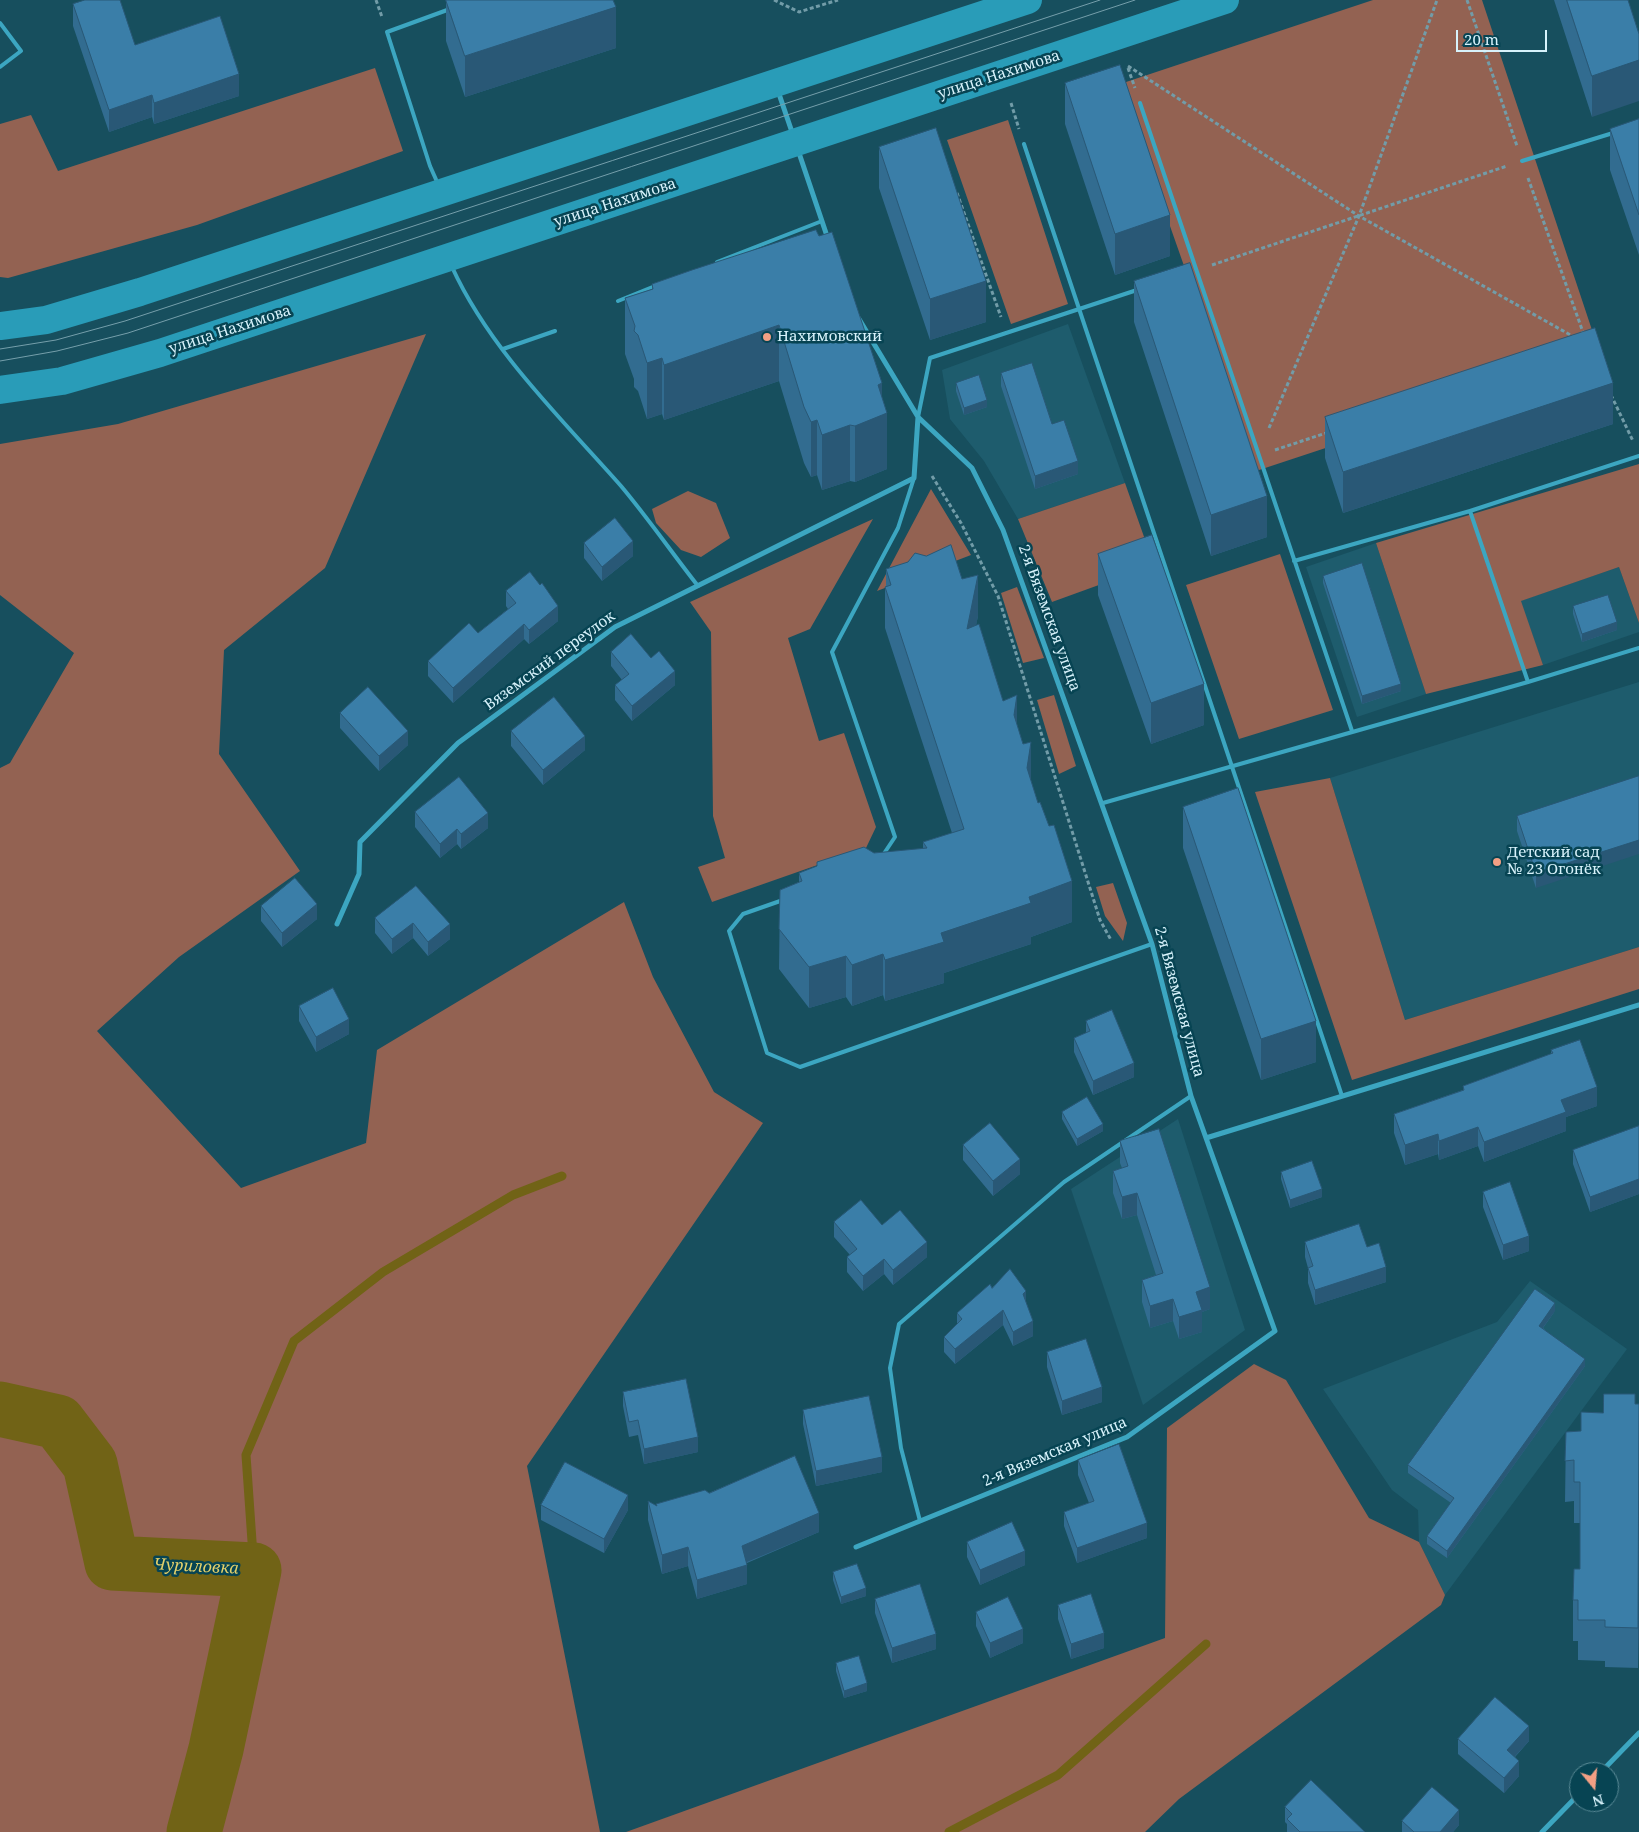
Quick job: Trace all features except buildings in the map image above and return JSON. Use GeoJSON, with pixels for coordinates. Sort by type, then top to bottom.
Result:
{"type":"FeatureCollection","features":[{"type":"Feature","properties":{"kind":"main road"},"geometry":{"type":"LineString","coordinates":[[0,326],[46,320],[131,295],[1028,0]]}},
{"type":"Feature","properties":{"kind":"main road","name":"улица Нахимова"},"geometry":{"type":"LineString","coordinates":[[0,390],[62,381],[160,354],[1225,0]]}},
{"type":"Feature","properties":{"kind":"street"},"geometry":{"type":"LineString","coordinates":[[776,83],[832,249]]}},
{"type":"Feature","properties":{"kind":"street","name":"2-я Вяземская улица"},"geometry":{"type":"LineString","coordinates":[[856,313],[918,418],[972,468],[1003,530],[1103,803],[1152,944],[1191,1096],[1275,1331],[1127,1437],[856,1547]]}},
{"type":"Feature","properties":{"kind":"street"},"geometry":{"type":"LineString","coordinates":[[914,478],[918,418]]}},
{"type":"Feature","properties":{"kind":"street","name":"Вяземский переулок"},"geometry":{"type":"LineString","coordinates":[[337,924],[359,874],[360,842],[458,743],[615,627],[914,478]]}},
{"type":"Feature","properties":{"kind":"street"},"geometry":{"type":"LineString","coordinates":[[1206,1138],[1639,1004]]}},
{"type":"Feature","properties":{"kind":"street"},"geometry":{"type":"LineString","coordinates":[[1610,1762],[1639,1733]]}},
{"type":"Feature","properties":{"kind":"street"},"geometry":{"type":"LineString","coordinates":[[1542,1832],[1569,1804]]}},
{"type":"Feature","properties":{"kind":"lane"},"geometry":{"type":"LineString","coordinates":[[442,193],[430,166],[386,32],[459,6]]}},
{"type":"Feature","properties":{"kind":"lane"},"geometry":{"type":"LineString","coordinates":[[0,23],[21,52],[0,67]]}},
{"type":"Feature","properties":{"kind":"lane"},"geometry":{"type":"LineString","coordinates":[[1140,102],[1257,456],[1352,731]]}},
{"type":"Feature","properties":{"kind":"lane"},"geometry":{"type":"LineString","coordinates":[[1522,162],[1621,130]]}},
{"type":"Feature","properties":{"kind":"lane"},"geometry":{"type":"LineString","coordinates":[[1024,144],[1342,1096]]}},
{"type":"Feature","properties":{"kind":"lane"},"geometry":{"type":"LineString","coordinates":[[711,265],[822,221]]}},
{"type":"Feature","properties":{"kind":"lane"},"geometry":{"type":"LineString","coordinates":[[448,258],[461,286],[503,349],[622,488],[698,586]]}},
{"type":"Feature","properties":{"kind":"lane"},"geometry":{"type":"LineString","coordinates":[[1187,273],[1196,270]]}},
{"type":"Feature","properties":{"kind":"lane"},"geometry":{"type":"LineString","coordinates":[[618,301],[664,283]]}},
{"type":"Feature","properties":{"kind":"lane"},"geometry":{"type":"LineString","coordinates":[[918,418],[930,358],[1141,288]]}},
{"type":"Feature","properties":{"kind":"lane"},"geometry":{"type":"LineString","coordinates":[[503,349],[555,331]]}},
{"type":"Feature","properties":{"kind":"lane"},"geometry":{"type":"LineString","coordinates":[[1294,561],[1470,511],[1639,456]]}},
{"type":"Feature","properties":{"kind":"lane"},"geometry":{"type":"LineString","coordinates":[[880,860],[895,837],[832,652],[898,528],[914,478]]}},
{"type":"Feature","properties":{"kind":"lane"},"geometry":{"type":"LineString","coordinates":[[1470,511],[1528,682]]}},
{"type":"Feature","properties":{"kind":"lane"},"geometry":{"type":"LineString","coordinates":[[1103,803],[1528,682],[1639,648]]}},
{"type":"Feature","properties":{"kind":"lane"},"geometry":{"type":"LineString","coordinates":[[787,899],[743,914],[729,931],[767,1052],[800,1068],[1152,944]]}},
{"type":"Feature","properties":{"kind":"lane"},"geometry":{"type":"LineString","coordinates":[[920,1521],[901,1448],[890,1368],[899,1324],[1064,1182],[1191,1096]]}},
{"type":"Feature","properties":{"kind":"path"},"geometry":{"type":"LineString","coordinates":[[774,0],[799,12],[838,0]]}},
{"type":"Feature","properties":{"kind":"path"},"geometry":{"type":"LineString","coordinates":[[1257,456],[1359,216],[1437,0]]}},
{"type":"Feature","properties":{"kind":"path"},"geometry":{"type":"LineString","coordinates":[[1467,0],[1587,345]]}},
{"type":"Feature","properties":{"kind":"path"},"geometry":{"type":"LineString","coordinates":[[1140,102],[1128,66],[1359,216],[1579,340]]}},
{"type":"Feature","properties":{"kind":"path"},"geometry":{"type":"LineString","coordinates":[[1011,103],[1024,144]]}},
{"type":"Feature","properties":{"kind":"path"},"geometry":{"type":"LineString","coordinates":[[1196,270],[1522,162]]}},
{"type":"Feature","properties":{"kind":"path"},"geometry":{"type":"LineString","coordinates":[[954,184],[1006,333]]}},
{"type":"Feature","properties":{"kind":"path"},"geometry":{"type":"LineString","coordinates":[[1607,387],[1635,446]]}},
{"type":"Feature","properties":{"kind":"path"},"geometry":{"type":"LineString","coordinates":[[1257,456],[1333,431]]}},
{"type":"Feature","properties":{"kind":"path"},"geometry":{"type":"LineString","coordinates":[[916,449],[961,523],[998,596],[1100,920],[1120,955]]}},
{"type":"Feature","properties":{"kind":"shaded area"},"geometry":{"type":"Polygon","coordinates":[[[1373,0],[1482,0],[1601,357],[1253,472],[1183,263],[1120,84],[1373,0]]]}},
{"type":"Feature","properties":{"kind":"shaded area"},"geometry":{"type":"Polygon","coordinates":[[[375,68],[403,151],[197,225],[8,278],[0,277],[0,124],[31,115],[58,171],[375,68]]]}},
{"type":"Feature","properties":{"kind":"shaded area"},"geometry":{"type":"Polygon","coordinates":[[[1008,120],[1068,304],[1011,324],[947,140],[1008,120]]]}},
{"type":"Feature","properties":{"kind":"shaded area"},"geometry":{"type":"Polygon","coordinates":[[[1068,324],[1125,483],[1018,519],[984,461],[950,419],[942,370],[1068,324]]]}},
{"type":"Feature","properties":{"kind":"shaded area"},"geometry":{"type":"Polygon","coordinates":[[[426,334],[325,568],[224,650],[219,754],[300,871],[179,957],[97,1031],[241,1188],[366,1143],[377,1050],[624,902],[653,977],[714,1092],[763,1123],[527,1466],[600,1832],[0,1832],[0,768],[10,763],[74,653],[0,595],[0,444],[118,424],[426,334]]]}},
{"type":"Feature","properties":{"kind":"shaded area"},"geometry":{"type":"Polygon","coordinates":[[[1639,464],[1639,623],[1619,567],[1521,601],[1543,665],[1426,694],[1376,543],[1639,464]]]}},
{"type":"Feature","properties":{"kind":"shaded area"},"geometry":{"type":"Polygon","coordinates":[[[1125,483],[1154,565],[1052,602],[1018,519],[1125,483]]]}},
{"type":"Feature","properties":{"kind":"shaded area"},"geometry":{"type":"Polygon","coordinates":[[[931,489],[971,555],[877,591],[931,489]]]}},
{"type":"Feature","properties":{"kind":"shaded area"},"geometry":{"type":"Polygon","coordinates":[[[688,491],[716,503],[730,538],[701,557],[681,550],[656,523],[652,509],[688,491]]]}},
{"type":"Feature","properties":{"kind":"shaded area"},"geometry":{"type":"Polygon","coordinates":[[[873,519],[810,629],[788,638],[819,741],[844,733],[876,827],[866,848],[712,902],[698,867],[725,858],[713,816],[711,632],[690,602],[873,519]]]}},
{"type":"Feature","properties":{"kind":"shaded area"},"geometry":{"type":"Polygon","coordinates":[[[1376,543],[1426,694],[1357,717],[1306,567],[1376,543]]]}},
{"type":"Feature","properties":{"kind":"shaded area"},"geometry":{"type":"Polygon","coordinates":[[[1280,554],[1333,710],[1239,739],[1186,585],[1280,554]]]}},
{"type":"Feature","properties":{"kind":"shaded area"},"geometry":{"type":"Polygon","coordinates":[[[1619,567],[1639,623],[1639,632],[1543,665],[1520,601],[1619,567]]]}},
{"type":"Feature","properties":{"kind":"shaded area"},"geometry":{"type":"Polygon","coordinates":[[[1017,587],[1044,658],[1023,663],[1001,593],[1017,587]]]}},
{"type":"Feature","properties":{"kind":"shaded area","name":"Детский сад № 23 Огонёк"},"geometry":{"type":"Polygon","coordinates":[[[1639,682],[1639,947],[1405,1020],[1330,778],[1639,682]]]}},
{"type":"Feature","properties":{"kind":"shaded area"},"geometry":{"type":"Polygon","coordinates":[[[1054,695],[1076,766],[1059,774],[1037,700],[1054,695]]]}},
{"type":"Feature","properties":{"kind":"shaded area"},"geometry":{"type":"Polygon","coordinates":[[[1330,778],[1405,1020],[1639,947],[1639,989],[1352,1080],[1255,792],[1330,778]]]}},
{"type":"Feature","properties":{"kind":"shaded area"},"geometry":{"type":"Polygon","coordinates":[[[1113,883],[1127,923],[1123,941],[1105,916],[1096,887],[1113,883]]]}},
{"type":"Feature","properties":{"kind":"shaded area"},"geometry":{"type":"Polygon","coordinates":[[[1178,1119],[1245,1330],[1143,1405],[1071,1189],[1178,1119]]]}},
{"type":"Feature","properties":{"kind":"shaded area"},"geometry":{"type":"Polygon","coordinates":[[[1530,1281],[1627,1349],[1445,1595],[1419,1542],[1418,1510],[1392,1490],[1323,1389],[1497,1322],[1530,1281]]]}},
{"type":"Feature","properties":{"kind":"shaded area"},"geometry":{"type":"Polygon","coordinates":[[[1254,1364],[1286,1380],[1369,1518],[1419,1542],[1445,1595],[1441,1605],[1179,1799],[1145,1832],[626,1832],[1165,1638],[1167,1428],[1254,1364]]]}},
{"type":"Feature","properties":{"kind":"waterway"},"geometry":{"type":"LineString","coordinates":[[254,1570],[246,1455],[294,1341],[383,1272],[513,1195],[562,1176]]}},
{"type":"Feature","properties":{"kind":"waterway","name":"Чуриловка"},"geometry":{"type":"LineString","coordinates":[[0,1409],[58,1422],[90,1464],[112,1563],[254,1570],[216,1749],[194,1832]]}},
{"type":"Feature","properties":{"kind":"waterway"},"geometry":{"type":"LineString","coordinates":[[949,1832],[1058,1775],[1206,1644]]}},
{"type":"Feature","properties":{"kind":"tram line"},"geometry":{"type":"LineString","coordinates":[[0,349],[56,340],[125,321],[1100,0]]}},
{"type":"Feature","properties":{"kind":"tram line"},"geometry":{"type":"LineString","coordinates":[[0,361],[57,351],[128,333],[1135,0]]}},
{"type":"Feature","properties":{"kind":"place","name":"Нахимовский"},"geometry":{"type":"Point","coordinates":[767,337]}},
{"type":"Feature","properties":{"kind":"place","name":"Детский сад № 23 Огонёк"},"geometry":{"type":"Point","coordinates":[1497,862]}}]}
